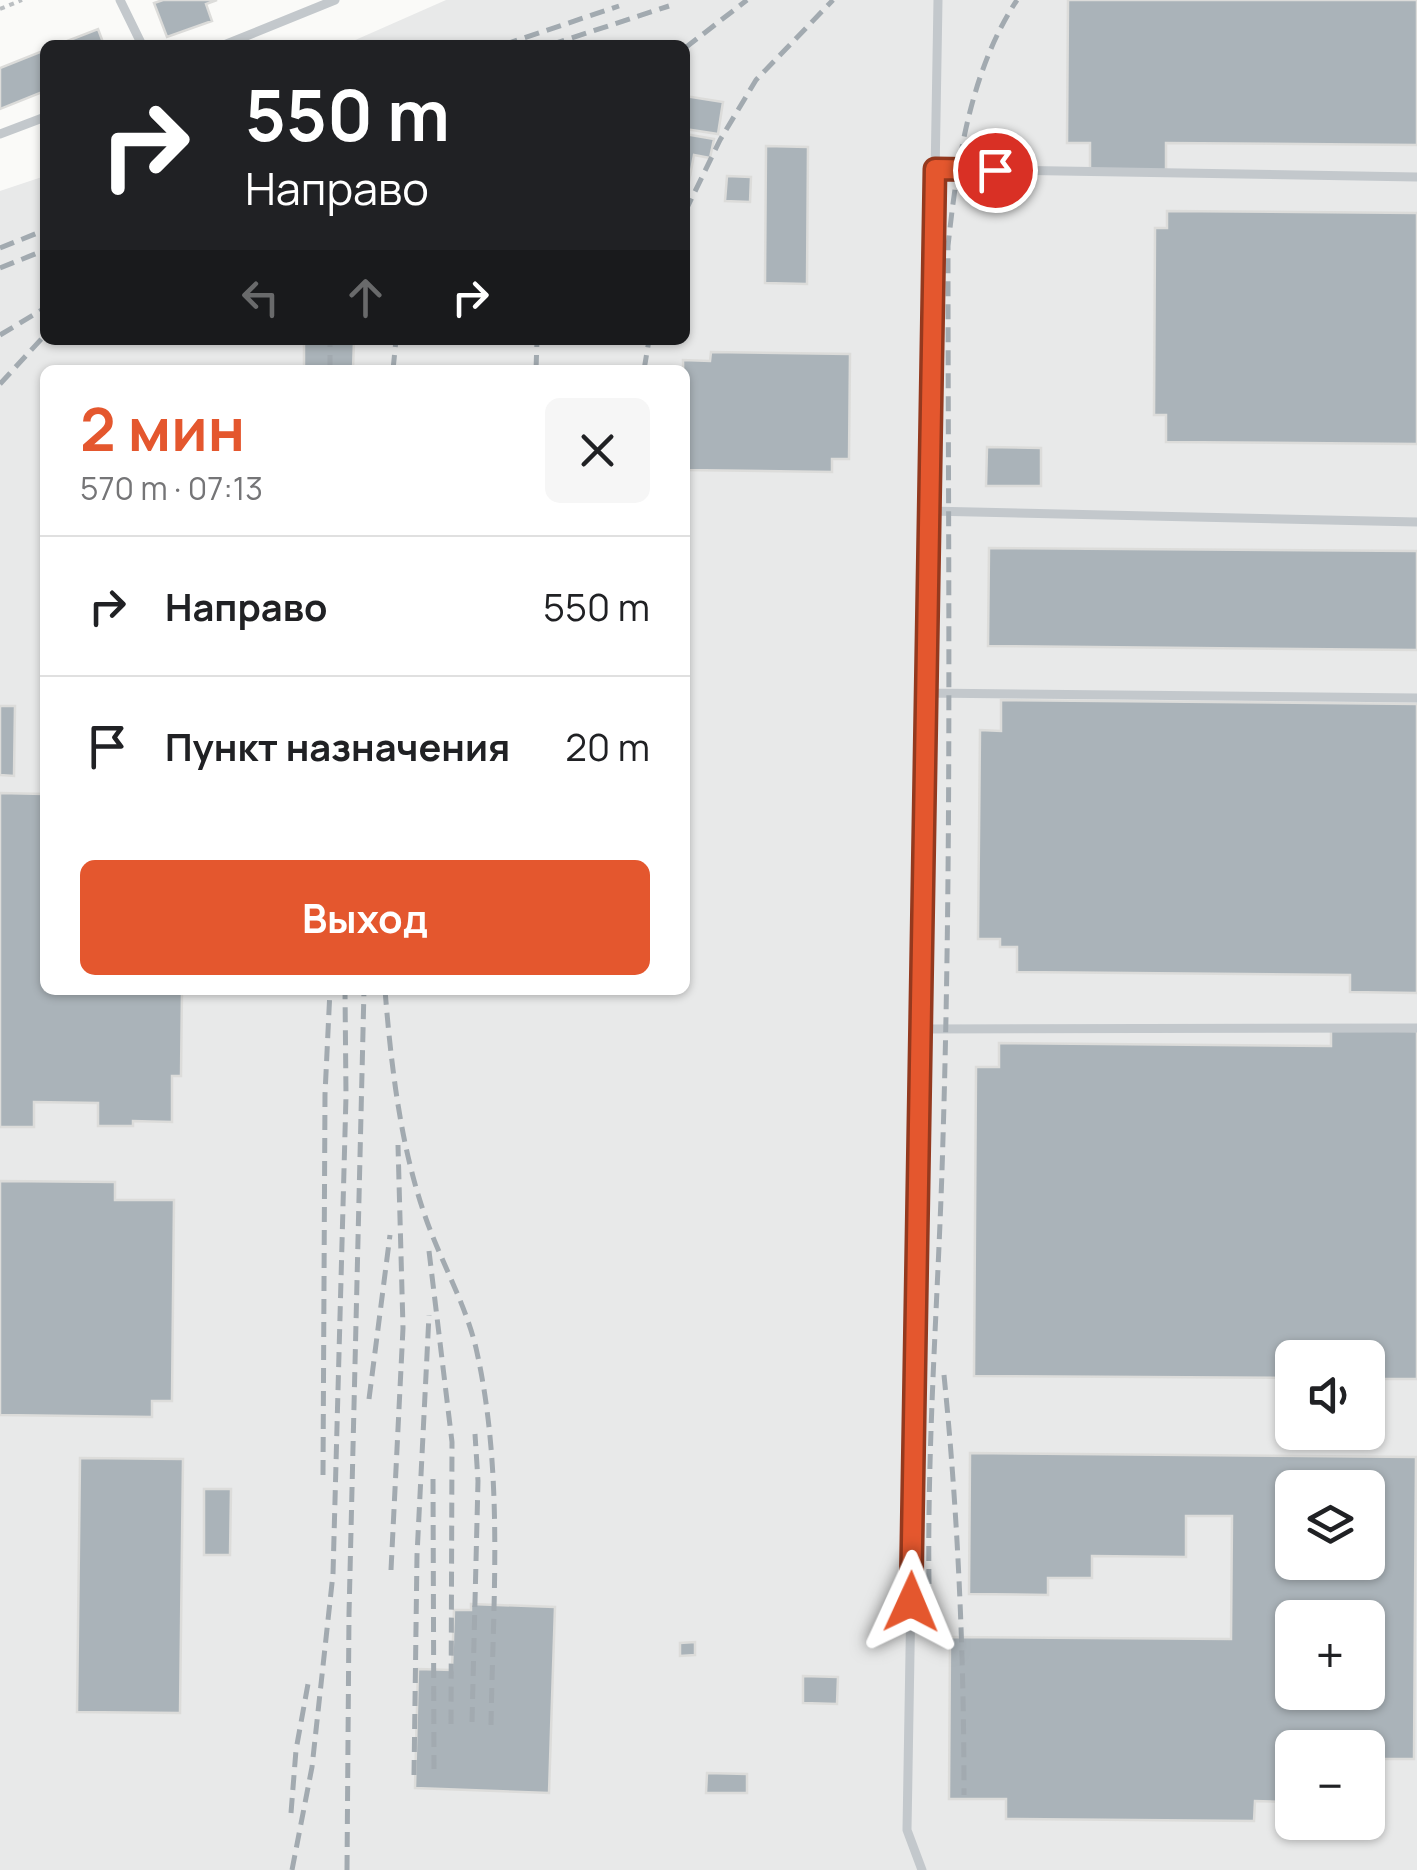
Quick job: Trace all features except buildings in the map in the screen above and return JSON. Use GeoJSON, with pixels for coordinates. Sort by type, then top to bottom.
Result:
{"type":"FeatureCollection","features":[{"type":"Feature","properties":{"kind":"lane"},"geometry":{"type":"LineString","coordinates":[[120,0],[140,40]]}},
{"type":"Feature","properties":{"kind":"lane"},"geometry":{"type":"LineString","coordinates":[[236,40],[335,0]]}},
{"type":"Feature","properties":{"kind":"lane"},"geometry":{"type":"LineString","coordinates":[[922,1870],[907,1830],[938,0]]}},
{"type":"Feature","properties":{"kind":"lane"},"geometry":{"type":"LineString","coordinates":[[0,134],[40,118]]}},
{"type":"Feature","properties":{"kind":"lane"},"geometry":{"type":"LineString","coordinates":[[935,169],[1417,177]]}},
{"type":"Feature","properties":{"kind":"lane"},"geometry":{"type":"LineString","coordinates":[[929,512],[1417,522]]}},
{"type":"Feature","properties":{"kind":"lane"},"geometry":{"type":"LineString","coordinates":[[926,693],[1417,698]]}},
{"type":"Feature","properties":{"kind":"lane"},"geometry":{"type":"LineString","coordinates":[[921,1029],[1417,1028]]}},
{"type":"Feature","properties":{"kind":"path"},"geometry":{"type":"LineString","coordinates":[[0,9],[22,0]]}},
{"type":"Feature","properties":{"kind":"shaded area"},"geometry":{"type":"Polygon","coordinates":[[[446,0],[1417,0],[1417,1870],[0,1870],[0,191],[40,178],[40,345],[690,345],[690,40],[355,40],[446,0]]]}},
{"type":"Feature","properties":{"kind":"railway"},"geometry":{"type":"LineString","coordinates":[[690,44],[747,0]]}},
{"type":"Feature","properties":{"kind":"railway"},"geometry":{"type":"LineString","coordinates":[[690,202],[720,140],[756,80],[833,0]]}},
{"type":"Feature","properties":{"kind":"railway"},"geometry":{"type":"LineString","coordinates":[[929,1584],[948,915],[948,246],[968,118],[988,57],[1017,0]]}},
{"type":"Feature","properties":{"kind":"railway"},"geometry":{"type":"LineString","coordinates":[[518,40],[619,6]]}},
{"type":"Feature","properties":{"kind":"railway"},"geometry":{"type":"LineString","coordinates":[[565,40],[669,6]]}},
{"type":"Feature","properties":{"kind":"railway"},"geometry":{"type":"LineString","coordinates":[[0,248],[40,232]]}},
{"type":"Feature","properties":{"kind":"railway"},"geometry":{"type":"LineString","coordinates":[[0,268],[40,252]]}},
{"type":"Feature","properties":{"kind":"railway"},"geometry":{"type":"LineString","coordinates":[[0,335],[40,311]]}},
{"type":"Feature","properties":{"kind":"railway"},"geometry":{"type":"LineString","coordinates":[[0,384],[40,340]]}},
{"type":"Feature","properties":{"kind":"railway"},"geometry":{"type":"LineString","coordinates":[[330,345],[330,365]]}},
{"type":"Feature","properties":{"kind":"railway"},"geometry":{"type":"LineString","coordinates":[[394,365],[396,345]]}},
{"type":"Feature","properties":{"kind":"railway"},"geometry":{"type":"LineString","coordinates":[[536,365],[537,345]]}},
{"type":"Feature","properties":{"kind":"railway"},"geometry":{"type":"LineString","coordinates":[[645,365],[648,345]]}},
{"type":"Feature","properties":{"kind":"railway"},"geometry":{"type":"LineString","coordinates":[[323,1475],[325,1094],[330,995]]}},
{"type":"Feature","properties":{"kind":"railway"},"geometry":{"type":"LineString","coordinates":[[292,1870],[312,1767],[333,1574],[346,1096],[345,995]]}},
{"type":"Feature","properties":{"kind":"railway"},"geometry":{"type":"LineString","coordinates":[[347,1870],[364,995]]}},
{"type":"Feature","properties":{"kind":"railway"},"geometry":{"type":"LineString","coordinates":[[386,995],[409,1159],[430,1230],[471,1331],[485,1394],[495,1536],[491,1725]]}},
{"type":"Feature","properties":{"kind":"railway"},"geometry":{"type":"LineString","coordinates":[[391,1570],[403,1328],[398,1145]]}},
{"type":"Feature","properties":{"kind":"railway"},"geometry":{"type":"LineString","coordinates":[[369,1399],[390,1235]]}},
{"type":"Feature","properties":{"kind":"railway"},"geometry":{"type":"LineString","coordinates":[[429,1251],[452,1442],[451,1724]]}},
{"type":"Feature","properties":{"kind":"railway"},"geometry":{"type":"LineString","coordinates":[[414,1775],[417,1555],[429,1315]]}},
{"type":"Feature","properties":{"kind":"railway"},"geometry":{"type":"LineString","coordinates":[[944,1375],[959,1585],[964,1795]]}},
{"type":"Feature","properties":{"kind":"railway"},"geometry":{"type":"LineString","coordinates":[[472,1722],[478,1481],[475,1434]]}},
{"type":"Feature","properties":{"kind":"railway"},"geometry":{"type":"LineString","coordinates":[[433,1479],[434,1769]]}},
{"type":"Feature","properties":{"kind":"railway"},"geometry":{"type":"LineString","coordinates":[[291,1813],[296,1750],[308,1684]]}},
{"type":"Feature","properties":{"kind":"route"},"geometry":{"type":"LineString","coordinates":[[911,1602],[935,169],[995,170]]}}]}
